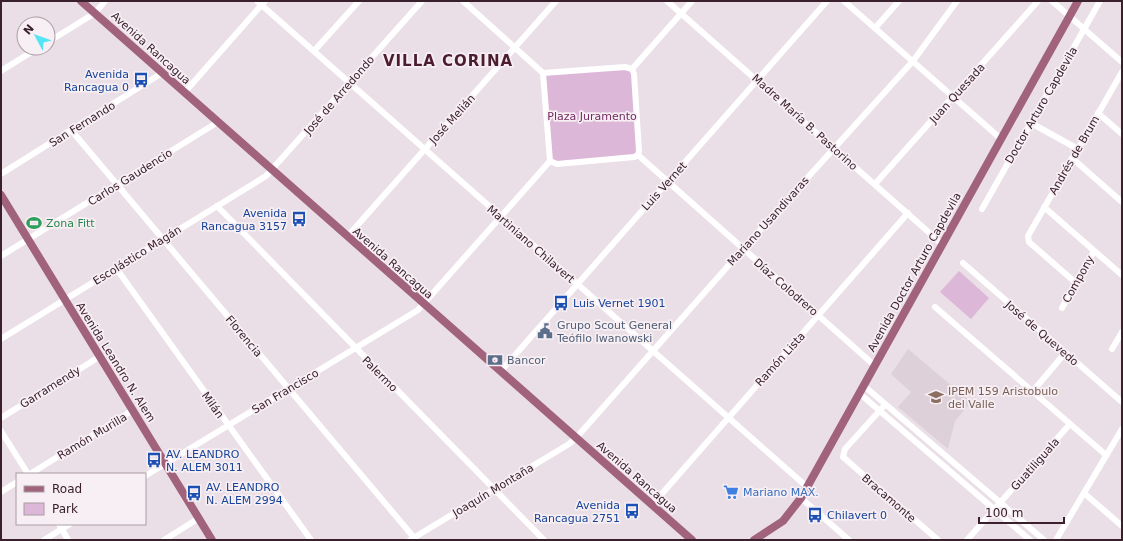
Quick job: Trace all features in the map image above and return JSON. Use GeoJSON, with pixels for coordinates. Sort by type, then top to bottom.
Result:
{"type":"FeatureCollection","features":[{"type":"Feature","properties":{"kind":"main road","name":"Avenida Rancagua"},"geometry":{"type":"LineString","coordinates":[[81,1],[692,540]]}},
{"type":"Feature","properties":{"kind":"main road","name":"Avenida Doctor Arturo Capdevila"},"geometry":{"type":"LineString","coordinates":[[754,540],[783,521],[800,498],[1078,1]]}},
{"type":"Feature","properties":{"kind":"main road","name":"Avenida Leandro N. Alem"},"geometry":{"type":"LineString","coordinates":[[1,195],[212,540]]}},
{"type":"Feature","properties":{"kind":"street"},"geometry":{"type":"LineString","coordinates":[[56,37],[94,13],[105,1]]}},
{"type":"Feature","properties":{"kind":"street"},"geometry":{"type":"LineString","coordinates":[[314,51],[359,1]]}},
{"type":"Feature","properties":{"kind":"street","name":"José de Arredondo"},"geometry":{"type":"LineString","coordinates":[[272,170],[422,1]]}},
{"type":"Feature","properties":{"kind":"street"},"geometry":{"type":"LineString","coordinates":[[463,1],[544,73],[625,67],[632,69]]}},
{"type":"Feature","properties":{"kind":"street","name":"José Melián"},"geometry":{"type":"LineString","coordinates":[[347,237],[556,1]]}},
{"type":"Feature","properties":{"kind":"street","name":"Madre María B. Pastorino"},"geometry":{"type":"LineString","coordinates":[[667,1],[876,184],[942,244]]}},
{"type":"Feature","properties":{"kind":"street"},"geometry":{"type":"LineString","coordinates":[[632,69],[692,1]]}},
{"type":"Feature","properties":{"kind":"street","name":"Luis Vernet"},"geometry":{"type":"LineString","coordinates":[[500,372],[827,1]]}},
{"type":"Feature","properties":{"kind":"street"},"geometry":{"type":"LineString","coordinates":[[844,1],[1000,138]]}},
{"type":"Feature","properties":{"kind":"street"},"geometry":{"type":"LineString","coordinates":[[875,28],[899,1]]}},
{"type":"Feature","properties":{"kind":"street","name":"Mariano Usandivaras"},"geometry":{"type":"LineString","coordinates":[[576,438],[743,249],[913,61],[957,1]]}},
{"type":"Feature","properties":{"kind":"street","name":"Juan Quesada"},"geometry":{"type":"LineString","coordinates":[[876,184],[1038,1]]}},
{"type":"Feature","properties":{"kind":"street"},"geometry":{"type":"LineString","coordinates":[[1052,1],[1122,62]]}},
{"type":"Feature","properties":{"kind":"street","name":"Doctor Arturo Capdevila"},"geometry":{"type":"LineString","coordinates":[[982,209],[1100,1]]}},
{"type":"Feature","properties":{"kind":"street"},"geometry":{"type":"LineString","coordinates":[[184,93],[261,2]]}},
{"type":"Feature","properties":{"kind":"street","name":"Martiniano Chilavert"},"geometry":{"type":"LineString","coordinates":[[261,2],[424,150],[806,486]]}},
{"type":"Feature","properties":{"kind":"street"},"geometry":{"type":"LineString","coordinates":[[1,71],[25,56]]}},
{"type":"Feature","properties":{"kind":"street"},"geometry":{"type":"LineString","coordinates":[[544,73],[550,161],[557,164],[634,157],[638,155],[634,74],[632,69]]}},
{"type":"Feature","properties":{"kind":"street","name":"Andrés de Brum"},"geometry":{"type":"LineString","coordinates":[[1076,283],[1028,240],[1028,236],[1122,72]]}},
{"type":"Feature","properties":{"kind":"street","name":"San Fernando"},"geometry":{"type":"LineString","coordinates":[[1,174],[162,73]]}},
{"type":"Feature","properties":{"kind":"street"},"geometry":{"type":"LineString","coordinates":[[1098,113],[1122,134]]}},
{"type":"Feature","properties":{"kind":"street","name":"Carlos Gaudencio"},"geometry":{"type":"LineString","coordinates":[[1,256],[218,122]]}},
{"type":"Feature","properties":{"kind":"street"},"geometry":{"type":"LineString","coordinates":[[1031,123],[1078,148]]}},
{"type":"Feature","properties":{"kind":"street","name":"Florencia"},"geometry":{"type":"LineString","coordinates":[[72,130],[413,539]]}},
{"type":"Feature","properties":{"kind":"street","name":"Díaz Colodrero"},"geometry":{"type":"LineString","coordinates":[[638,155],[874,365]]}},
{"type":"Feature","properties":{"kind":"street"},"geometry":{"type":"LineString","coordinates":[[1072,158],[1122,202]]}},
{"type":"Feature","properties":{"kind":"street","name":"San Francisco"},"geometry":{"type":"LineString","coordinates":[[146,475],[424,305],[500,216],[550,161]]}},
{"type":"Feature","properties":{"kind":"street","name":"Escolástico Magán"},"geometry":{"type":"LineString","coordinates":[[1,339],[262,179],[272,170]]}},
{"type":"Feature","properties":{"kind":"street","name":"Palermo"},"geometry":{"type":"LineString","coordinates":[[217,206],[544,540]]}},
{"type":"Feature","properties":{"kind":"street"},"geometry":{"type":"LineString","coordinates":[[1044,206],[1122,275]]}},
{"type":"Feature","properties":{"kind":"street","name":"Ramón Lista"},"geometry":{"type":"LineString","coordinates":[[652,505],[908,213]]}},
{"type":"Feature","properties":{"kind":"street","name":"Compony"},"geometry":{"type":"LineString","coordinates":[[1062,308],[1094,251]]}},
{"type":"Feature","properties":{"kind":"street","name":"José de Quevedo"},"geometry":{"type":"LineString","coordinates":[[963,264],[1122,402]]}},
{"type":"Feature","properties":{"kind":"street","name":"Milán"},"geometry":{"type":"LineString","coordinates":[[116,268],[227,425],[311,540]]}},
{"type":"Feature","properties":{"kind":"street"},"geometry":{"type":"LineString","coordinates":[[935,307],[1106,455]]}},
{"type":"Feature","properties":{"kind":"street"},"geometry":{"type":"LineString","coordinates":[[1112,349],[1122,332]]}},
{"type":"Feature","properties":{"kind":"street"},"geometry":{"type":"LineString","coordinates":[[1032,391],[1065,353]]}},
{"type":"Feature","properties":{"kind":"street","name":"Garramendy"},"geometry":{"type":"LineString","coordinates":[[1,418],[99,357]]}},
{"type":"Feature","properties":{"kind":"street"},"geometry":{"type":"LineString","coordinates":[[863,385],[1044,540]]}},
{"type":"Feature","properties":{"kind":"street"},"geometry":{"type":"LineString","coordinates":[[859,393],[995,508],[1030,540]]}},
{"type":"Feature","properties":{"kind":"street"},"geometry":{"type":"LineString","coordinates":[[880,410],[885,404]]}},
{"type":"Feature","properties":{"kind":"street","name":"Ramón Murilla"},"geometry":{"type":"LineString","coordinates":[[31,473],[133,410]]}},
{"type":"Feature","properties":{"kind":"street","name":"Bracamonte"},"geometry":{"type":"LineString","coordinates":[[880,410],[845,449],[843,454],[845,459],[938,540]]}},
{"type":"Feature","properties":{"kind":"street","name":"Guatiliguala"},"geometry":{"type":"LineString","coordinates":[[967,540],[1070,424]]}},
{"type":"Feature","properties":{"kind":"street"},"geometry":{"type":"LineString","coordinates":[[1056,540],[1106,455],[1120,438],[1122,429]]}},
{"type":"Feature","properties":{"kind":"street"},"geometry":{"type":"LineString","coordinates":[[1,431],[28,473]]}},
{"type":"Feature","properties":{"kind":"street","name":"Joaquín Montaña"},"geometry":{"type":"LineString","coordinates":[[413,539],[576,438]]}},
{"type":"Feature","properties":{"kind":"street"},"geometry":{"type":"LineString","coordinates":[[1,492],[16,483]]}},
{"type":"Feature","properties":{"kind":"street"},"geometry":{"type":"LineString","coordinates":[[1084,493],[1121,524]]}},
{"type":"Feature","properties":{"kind":"street"},"geometry":{"type":"LineString","coordinates":[[800,498],[849,540]]}},
{"type":"Feature","properties":{"kind":"street"},"geometry":{"type":"LineString","coordinates":[[164,540],[199,518]]}},
{"type":"Feature","properties":{"kind":"street"},"geometry":{"type":"LineString","coordinates":[[44,540],[60,527],[68,540]]}},
{"type":"Feature","properties":{"kind":"shaded area","name":"IPEM 159 Aristobulo del Valle"},"geometry":{"type":"Polygon","coordinates":[[[908,349],[971,402],[955,421],[948,449],[898,407],[911,392],[891,374],[908,349]]]}},
{"type":"Feature","properties":{"kind":"green space","name":"Plaza Juramento"},"geometry":{"type":"Polygon","coordinates":[[[632,69],[638,155],[557,164],[550,161],[543,73],[632,69]]]}},
{"type":"Feature","properties":{"kind":"green space"},"geometry":{"type":"Polygon","coordinates":[[[959,271],[989,298],[971,319],[940,292],[959,271]]]}},
{"type":"Feature","properties":{"kind":"place","name":"Avenida Rancagua 0"},"geometry":{"type":"Point","coordinates":[141,80]}},
{"type":"Feature","properties":{"kind":"place","name":"Avenida Rancagua 3157"},"geometry":{"type":"Point","coordinates":[299,219]}},
{"type":"Feature","properties":{"kind":"place","name":"Zona Fitt"},"geometry":{"type":"Point","coordinates":[34,223]}},
{"type":"Feature","properties":{"kind":"place","name":"Luis Vernet 1901"},"geometry":{"type":"Point","coordinates":[561,303]}},
{"type":"Feature","properties":{"kind":"place","name":"Grupo Scout General Teófilo Iwanowski"},"geometry":{"type":"Point","coordinates":[545,331]}},
{"type":"Feature","properties":{"kind":"place","name":"Bancor"},"geometry":{"type":"Point","coordinates":[495,360]}},
{"type":"Feature","properties":{"kind":"place","name":"IPEM 159 Aristobulo del Valle"},"geometry":{"type":"Point","coordinates":[936,397]}},
{"type":"Feature","properties":{"kind":"place","name":"AV. LEANDRO N. ALEM 3011"},"geometry":{"type":"Point","coordinates":[154,460]}},
{"type":"Feature","properties":{"kind":"place","name":"Mariano MAX."},"geometry":{"type":"Point","coordinates":[731,492]}},
{"type":"Feature","properties":{"kind":"place","name":"AV. LEANDRO N. ALEM 2994"},"geometry":{"type":"Point","coordinates":[194,493]}},
{"type":"Feature","properties":{"kind":"place","name":"Avenida Rancagua 2751"},"geometry":{"type":"Point","coordinates":[632,511]}},
{"type":"Feature","properties":{"kind":"place","name":"Chilavert 0"},"geometry":{"type":"Point","coordinates":[815,515]}},
{"type":"Feature","properties":{"kind":"district","name":"VILLA CORINA"},"geometry":{"type":"Point","coordinates":[448,61]}}]}
